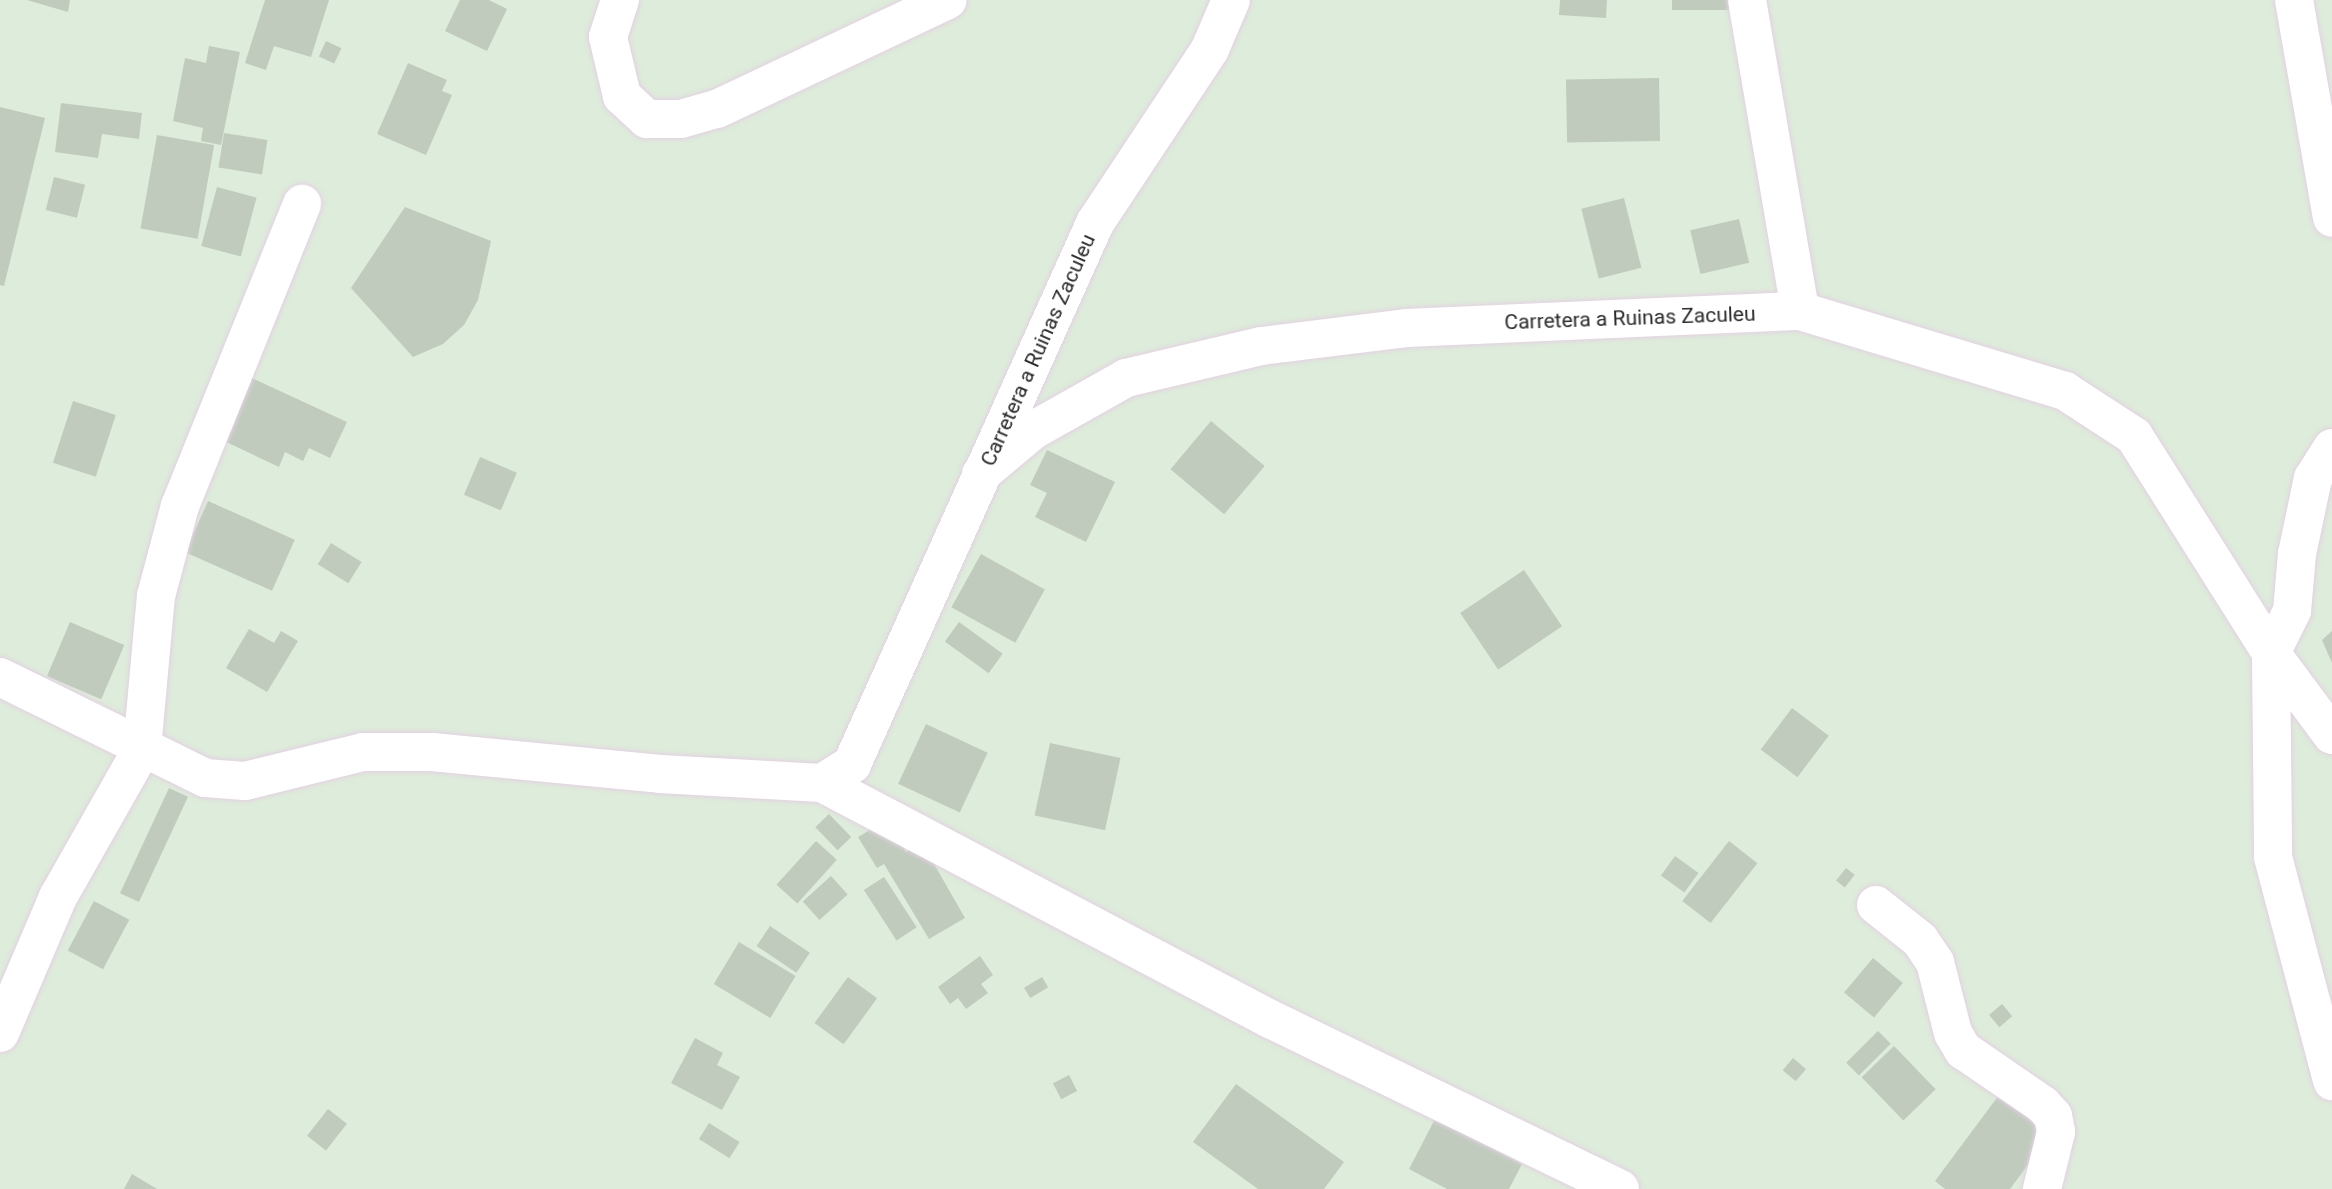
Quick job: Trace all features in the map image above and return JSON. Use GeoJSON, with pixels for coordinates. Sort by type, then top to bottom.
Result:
{"type":"FeatureCollection","features":[{"type":"Feature","properties":{"kind":"street"},"geometry":{"type":"LineString","coordinates":[[620,0],[608,37],[622,96],[647,119],[681,119],[717,109],[948,0]]}},
{"type":"Feature","properties":{"kind":"street","name":"Carretera a Ruinas Zaculeu"},"geometry":{"type":"LineString","coordinates":[[981,474],[1095,223],[1210,48],[1231,0]]}},
{"type":"Feature","properties":{"kind":"street"},"geometry":{"type":"LineString","coordinates":[[1747,0],[1800,311]]}},
{"type":"Feature","properties":{"kind":"street"},"geometry":{"type":"LineString","coordinates":[[2294,0],[2332,218]]}},
{"type":"Feature","properties":{"kind":"street"},"geometry":{"type":"LineString","coordinates":[[0,1033],[58,897],[142,749],[156,596],[180,506],[302,204]]}},
{"type":"Feature","properties":{"kind":"street","name":"Carretera a Ruinas Zaculeu"},"geometry":{"type":"LineString","coordinates":[[981,474],[1031,431],[1126,378],[1261,346],[1408,327],[1800,311],[2065,391],[2134,436],[2271,653],[2332,734]]}},
{"type":"Feature","properties":{"kind":"street"},"geometry":{"type":"LineString","coordinates":[[2332,448],[2312,478],[2297,554],[2292,611],[2271,653],[2273,857],[2332,1081]]}},
{"type":"Feature","properties":{"kind":"street"},"geometry":{"type":"LineString","coordinates":[[822,783],[852,764],[981,474]]}},
{"type":"Feature","properties":{"kind":"street"},"geometry":{"type":"LineString","coordinates":[[0,677],[205,778],[245,781],[363,752],[432,752],[660,774],[822,783],[1270,1019],[1620,1189]]}},
{"type":"Feature","properties":{"kind":"street"},"geometry":{"type":"LineString","coordinates":[[1875,905],[1920,940],[1935,962],[1953,1033],[1962,1050],[2043,1105],[2053,1116],[2056,1132],[2042,1189]]}},
{"type":"Feature","properties":{"kind":"building"},"geometry":{"type":"Polygon","coordinates":[[[27,0],[70,0],[68,12],[27,0]]]}},
{"type":"Feature","properties":{"kind":"building"},"geometry":{"type":"Polygon","coordinates":[[[265,0],[329,0],[311,57],[274,46],[266,70],[245,63],[265,0]]]}},
{"type":"Feature","properties":{"kind":"building"},"geometry":{"type":"Polygon","coordinates":[[[460,0],[489,0],[507,9],[487,51],[445,31],[460,0]]]}},
{"type":"Feature","properties":{"kind":"building"},"geometry":{"type":"Polygon","coordinates":[[[1560,0],[1607,0],[1606,18],[1559,15],[1560,0]]]}},
{"type":"Feature","properties":{"kind":"building"},"geometry":{"type":"Polygon","coordinates":[[[1672,0],[1729,0],[1729,10],[1672,10],[1672,0]]]}},
{"type":"Feature","properties":{"kind":"building"},"geometry":{"type":"Polygon","coordinates":[[[326,41],[341,48],[334,64],[319,56],[326,41]]]}},
{"type":"Feature","properties":{"kind":"building"},"geometry":{"type":"Polygon","coordinates":[[[209,46],[240,52],[221,145],[201,141],[203,128],[173,121],[185,58],[206,63],[209,46]]]}},
{"type":"Feature","properties":{"kind":"building"},"geometry":{"type":"Polygon","coordinates":[[[408,63],[447,80],[442,91],[452,95],[426,155],[377,134],[408,63]]]}},
{"type":"Feature","properties":{"kind":"building"},"geometry":{"type":"Polygon","coordinates":[[[1659,78],[1660,141],[1567,143],[1566,80],[1659,78]]]}},
{"type":"Feature","properties":{"kind":"building"},"geometry":{"type":"Polygon","coordinates":[[[61,103],[142,113],[139,139],[102,134],[98,158],[55,152],[61,103]]]}},
{"type":"Feature","properties":{"kind":"building"},"geometry":{"type":"Polygon","coordinates":[[[0,107],[45,118],[4,286],[0,285],[0,107]]]}},
{"type":"Feature","properties":{"kind":"building"},"geometry":{"type":"Polygon","coordinates":[[[224,133],[267,140],[262,174],[219,168],[224,133]]]}},
{"type":"Feature","properties":{"kind":"building"},"geometry":{"type":"Polygon","coordinates":[[[157,135],[214,145],[198,239],[141,229],[157,135]]]}},
{"type":"Feature","properties":{"kind":"building"},"geometry":{"type":"Polygon","coordinates":[[[54,177],[85,185],[77,218],[46,210],[54,177]]]}},
{"type":"Feature","properties":{"kind":"building"},"geometry":{"type":"Polygon","coordinates":[[[217,187],[257,198],[241,257],[201,246],[217,187]]]}},
{"type":"Feature","properties":{"kind":"building"},"geometry":{"type":"Polygon","coordinates":[[[1624,198],[1641,268],[1599,279],[1581,209],[1624,198]]]}},
{"type":"Feature","properties":{"kind":"building"},"geometry":{"type":"Polygon","coordinates":[[[405,207],[491,241],[478,300],[464,325],[443,344],[413,357],[351,288],[405,207]]]}},
{"type":"Feature","properties":{"kind":"building"},"geometry":{"type":"Polygon","coordinates":[[[1739,219],[1749,263],[1700,274],[1690,230],[1739,219]]]}},
{"type":"Feature","properties":{"kind":"building"},"geometry":{"type":"Polygon","coordinates":[[[252,378],[347,422],[330,458],[309,448],[303,461],[285,452],[279,467],[222,440],[252,378]]]}},
{"type":"Feature","properties":{"kind":"building"},"geometry":{"type":"Polygon","coordinates":[[[73,401],[116,415],[96,477],[53,463],[73,401]]]}},
{"type":"Feature","properties":{"kind":"building"},"geometry":{"type":"Polygon","coordinates":[[[1211,421],[1265,466],[1224,514],[1171,469],[1211,421]]]}},
{"type":"Feature","properties":{"kind":"building"},"geometry":{"type":"Polygon","coordinates":[[[1047,450],[1115,482],[1086,542],[1035,517],[1047,493],[1030,485],[1047,450]]]}},
{"type":"Feature","properties":{"kind":"building"},"geometry":{"type":"Polygon","coordinates":[[[480,457],[517,473],[501,510],[464,495],[480,457]]]}},
{"type":"Feature","properties":{"kind":"building"},"geometry":{"type":"Polygon","coordinates":[[[208,501],[295,540],[272,591],[185,552],[208,501]]]}},
{"type":"Feature","properties":{"kind":"building"},"geometry":{"type":"Polygon","coordinates":[[[331,543],[362,562],[348,583],[318,564],[331,543]]]}},
{"type":"Feature","properties":{"kind":"building"},"geometry":{"type":"Polygon","coordinates":[[[981,554],[1045,589],[1015,643],[951,607],[981,554]]]}},
{"type":"Feature","properties":{"kind":"building"},"geometry":{"type":"Polygon","coordinates":[[[1524,570],[1562,626],[1498,669],[1460,613],[1524,570]]]}},
{"type":"Feature","properties":{"kind":"building"},"geometry":{"type":"Polygon","coordinates":[[[70,622],[124,645],[101,699],[47,676],[70,622]]]}},
{"type":"Feature","properties":{"kind":"building"},"geometry":{"type":"Polygon","coordinates":[[[959,622],[1003,654],[989,673],[945,641],[959,622]]]}},
{"type":"Feature","properties":{"kind":"building"},"geometry":{"type":"Polygon","coordinates":[[[249,629],[274,643],[281,631],[298,641],[267,692],[226,668],[249,629]]]}},
{"type":"Feature","properties":{"kind":"building"},"geometry":{"type":"Polygon","coordinates":[[[2332,631],[2332,663],[2322,640],[2332,631]]]}},
{"type":"Feature","properties":{"kind":"building"},"geometry":{"type":"Polygon","coordinates":[[[1792,708],[1829,736],[1797,777],[1761,750],[1792,708]]]}},
{"type":"Feature","properties":{"kind":"building"},"geometry":{"type":"Polygon","coordinates":[[[926,724],[988,753],[960,813],[898,784],[926,724]]]}},
{"type":"Feature","properties":{"kind":"building"},"geometry":{"type":"Polygon","coordinates":[[[1050,743],[1120,758],[1105,830],[1035,815],[1050,743]]]}},
{"type":"Feature","properties":{"kind":"building"},"geometry":{"type":"Polygon","coordinates":[[[169,788],[188,797],[139,902],[120,893],[169,788]]]}},
{"type":"Feature","properties":{"kind":"building"},"geometry":{"type":"Polygon","coordinates":[[[829,814],[851,837],[838,850],[815,827],[829,814]]]}},
{"type":"Feature","properties":{"kind":"building"},"geometry":{"type":"Polygon","coordinates":[[[888,819],[906,852],[922,843],[965,918],[929,939],[884,864],[877,868],[858,837],[888,819]]]}},
{"type":"Feature","properties":{"kind":"building"},"geometry":{"type":"Polygon","coordinates":[[[816,841],[837,860],[797,904],[777,885],[816,841]]]}},
{"type":"Feature","properties":{"kind":"building"},"geometry":{"type":"Polygon","coordinates":[[[1729,841],[1757,863],[1711,923],[1682,901],[1729,841]]]}},
{"type":"Feature","properties":{"kind":"building"},"geometry":{"type":"Polygon","coordinates":[[[1675,856],[1698,873],[1684,892],[1661,875],[1675,856]]]}},
{"type":"Feature","properties":{"kind":"building"},"geometry":{"type":"Polygon","coordinates":[[[1846,868],[1855,875],[1845,887],[1836,881],[1846,868]]]}},
{"type":"Feature","properties":{"kind":"building"},"geometry":{"type":"Polygon","coordinates":[[[831,876],[848,895],[819,920],[803,901],[831,876]]]}},
{"type":"Feature","properties":{"kind":"building"},"geometry":{"type":"Polygon","coordinates":[[[884,877],[917,927],[897,940],[864,890],[884,877]]]}},
{"type":"Feature","properties":{"kind":"building"},"geometry":{"type":"Polygon","coordinates":[[[94,901],[129,920],[103,969],[68,950],[94,901]]]}},
{"type":"Feature","properties":{"kind":"building"},"geometry":{"type":"Polygon","coordinates":[[[770,926],[810,953],[796,973],[757,946],[770,926]]]}},
{"type":"Feature","properties":{"kind":"building"},"geometry":{"type":"Polygon","coordinates":[[[739,942],[796,976],[770,1018],[714,984],[739,942]]]}},
{"type":"Feature","properties":{"kind":"building"},"geometry":{"type":"Polygon","coordinates":[[[980,956],[993,975],[981,984],[988,993],[966,1009],[958,998],[950,1004],[938,987],[980,956]]]}},
{"type":"Feature","properties":{"kind":"building"},"geometry":{"type":"Polygon","coordinates":[[[1873,958],[1903,983],[1874,1018],[1844,992],[1873,958]]]}},
{"type":"Feature","properties":{"kind":"building"},"geometry":{"type":"Polygon","coordinates":[[[848,977],[877,998],[844,1044],[814,1023],[848,977]]]}},
{"type":"Feature","properties":{"kind":"building"},"geometry":{"type":"Polygon","coordinates":[[[1042,977],[1048,987],[1030,998],[1024,988],[1042,977]]]}},
{"type":"Feature","properties":{"kind":"building"},"geometry":{"type":"Polygon","coordinates":[[[2002,1004],[2012,1016],[1999,1027],[1989,1015],[2002,1004]]]}},
{"type":"Feature","properties":{"kind":"building"},"geometry":{"type":"Polygon","coordinates":[[[1878,1031],[1891,1044],[1859,1076],[1846,1063],[1878,1031]]]}},
{"type":"Feature","properties":{"kind":"building"},"geometry":{"type":"Polygon","coordinates":[[[695,1038],[723,1053],[717,1065],[740,1077],[722,1110],[671,1083],[695,1038]]]}},
{"type":"Feature","properties":{"kind":"building"},"geometry":{"type":"Polygon","coordinates":[[[1894,1046],[1936,1089],[1903,1120],[1862,1077],[1894,1046]]]}},
{"type":"Feature","properties":{"kind":"building"},"geometry":{"type":"Polygon","coordinates":[[[1793,1058],[1806,1069],[1796,1081],[1783,1070],[1793,1058]]]}},
{"type":"Feature","properties":{"kind":"building"},"geometry":{"type":"Polygon","coordinates":[[[1069,1075],[1077,1091],[1061,1099],[1053,1083],[1069,1075]]]}},
{"type":"Feature","properties":{"kind":"building"},"geometry":{"type":"Polygon","coordinates":[[[1236,1084],[1344,1162],[1324,1189],[1258,1189],[1193,1142],[1236,1084]]]}},
{"type":"Feature","properties":{"kind":"building"},"geometry":{"type":"Polygon","coordinates":[[[1999,1095],[2051,1134],[2010,1189],[1945,1189],[1935,1181],[1999,1095]]]}},
{"type":"Feature","properties":{"kind":"building"},"geometry":{"type":"Polygon","coordinates":[[[328,1109],[347,1124],[326,1151],[307,1136],[328,1109]]]}},
{"type":"Feature","properties":{"kind":"building"},"geometry":{"type":"Polygon","coordinates":[[[1435,1119],[1522,1164],[1509,1189],[1447,1189],[1409,1169],[1435,1119]]]}},
{"type":"Feature","properties":{"kind":"building"},"geometry":{"type":"Polygon","coordinates":[[[709,1123],[740,1142],[729,1158],[699,1139],[709,1123]]]}},
{"type":"Feature","properties":{"kind":"building"},"geometry":{"type":"Polygon","coordinates":[[[132,1174],[157,1189],[124,1189],[132,1174]]]}}]}
